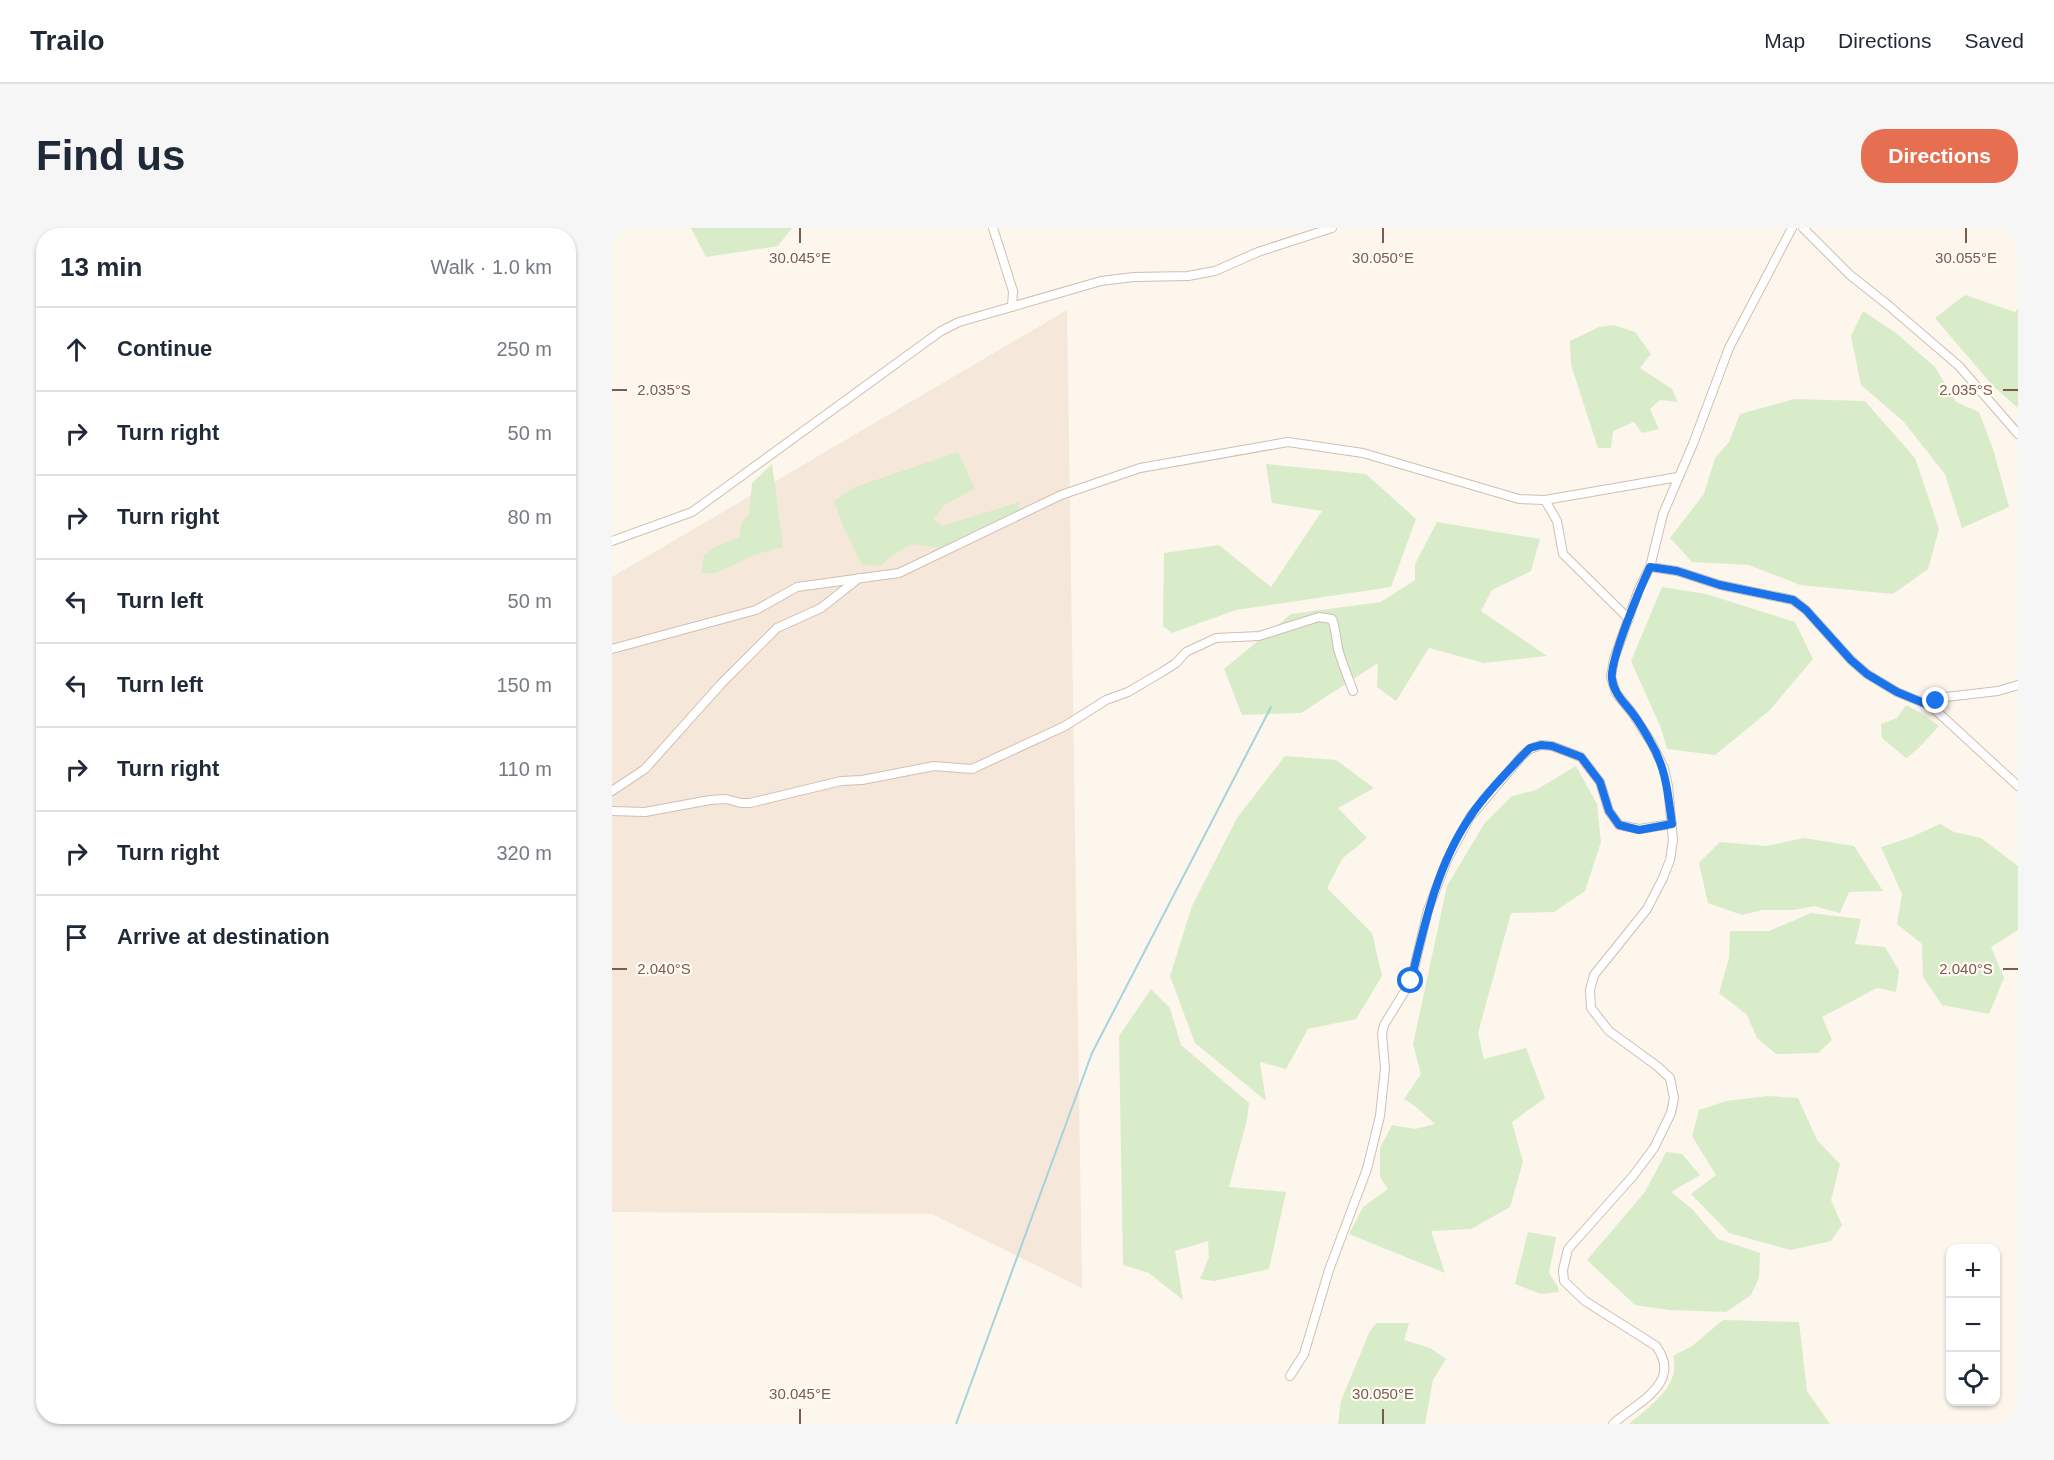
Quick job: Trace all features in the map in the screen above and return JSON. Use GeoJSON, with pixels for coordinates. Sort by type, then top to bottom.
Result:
{"type":"FeatureCollection","features":[{"type":"Feature","properties":{"kind":"street"},"geometry":{"type":"LineString","coordinates":[[993,228],[1012,291],[1012,307]]}},
{"type":"Feature","properties":{"kind":"street"},"geometry":{"type":"LineString","coordinates":[[612,541],[692,512],[941,331],[959,322],[1101,281],[1134,276],[1188,276],[1215,271],[1258,252],[1332,228]]}},
{"type":"Feature","properties":{"kind":"street"},"geometry":{"type":"LineString","coordinates":[[1613,1424],[1641,1404],[1658,1387],[1663,1371],[1664,1356],[1656,1346],[1585,1301],[1564,1281],[1563,1270],[1568,1249],[1633,1176],[1654,1148],[1671,1113],[1674,1098],[1670,1078],[1609,1031],[1591,1008],[1590,990],[1594,975],[1647,909],[1664,878],[1673,840],[1664,768],[1645,733],[1616,693],[1611,677],[1614,659],[1639,589],[1650,567],[1662,514],[1693,444],[1729,348],[1792,228]]}},
{"type":"Feature","properties":{"kind":"street"},"geometry":{"type":"LineString","coordinates":[[1803,228],[1850,275],[1959,366],[2018,434]]}},
{"type":"Feature","properties":{"kind":"street"},"geometry":{"type":"LineString","coordinates":[[612,649],[756,610],[797,586],[899,573],[1061,495],[1140,468],[1288,442],[1363,453],[1520,499],[1545,500],[1678,477]]}},
{"type":"Feature","properties":{"kind":"street"},"geometry":{"type":"LineString","coordinates":[[1545,500],[1557,521],[1563,554],[1629,619]]}},
{"type":"Feature","properties":{"kind":"street"},"geometry":{"type":"LineString","coordinates":[[1650,567],[1677,571],[1720,585],[1793,600],[1806,610],[1851,660],[1867,674],[1897,692],[1931,706],[2018,786]]}},
{"type":"Feature","properties":{"kind":"street"},"geometry":{"type":"LineString","coordinates":[[612,791],[645,769],[721,684],[777,628],[821,608],[860,577]]}},
{"type":"Feature","properties":{"kind":"street"},"geometry":{"type":"LineString","coordinates":[[612,811],[645,812],[726,799],[750,803],[841,781],[862,780],[934,766],[972,769],[1065,726],[1106,699],[1128,692],[1176,663],[1186,652],[1216,638],[1259,636],[1319,616],[1332,619],[1342,664],[1353,691]]}},
{"type":"Feature","properties":{"kind":"street"},"geometry":{"type":"LineString","coordinates":[[1931,706],[1946,697],[1991,692],[2018,685]]}},
{"type":"Feature","properties":{"kind":"street"},"geometry":{"type":"LineString","coordinates":[[1290,1376],[1304,1354],[1329,1270],[1367,1169],[1380,1116],[1385,1068],[1382,1034],[1384,1025],[1411,981],[1428,910],[1447,860],[1470,817],[1521,757],[1530,748],[1541,745],[1552,746],[1581,757],[1600,782],[1609,811],[1619,825],[1639,830],[1672,824]]}},
{"type":"Feature","properties":{"kind":"shaded area"},"geometry":{"type":"Polygon","coordinates":[[[1067,310],[1082,1288],[932,1214],[612,1212],[612,577],[1067,310]]]}},
{"type":"Feature","properties":{"kind":"green space"},"geometry":{"type":"Polygon","coordinates":[[[691,228],[792,228],[778,246],[706,257],[691,228]]]}},
{"type":"Feature","properties":{"kind":"green space"},"geometry":{"type":"Polygon","coordinates":[[[1965,295],[2015,312],[2018,308],[2018,408],[1992,385],[1935,318],[1965,295]]]}},
{"type":"Feature","properties":{"kind":"green space"},"geometry":{"type":"Polygon","coordinates":[[[1863,311],[1896,333],[1935,367],[1956,402],[1979,412],[1993,449],[2009,507],[1962,528],[1945,474],[1904,422],[1861,385],[1851,336],[1863,311]]]}},
{"type":"Feature","properties":{"kind":"green space"},"geometry":{"type":"Polygon","coordinates":[[[1614,325],[1635,332],[1651,354],[1640,368],[1672,389],[1678,402],[1660,400],[1650,409],[1659,429],[1642,433],[1634,422],[1613,431],[1611,448],[1598,448],[1571,365],[1570,341],[1599,327],[1614,325]]]}},
{"type":"Feature","properties":{"kind":"green space"},"geometry":{"type":"Polygon","coordinates":[[[1794,399],[1865,401],[1915,458],[1939,529],[1928,569],[1893,594],[1800,585],[1749,565],[1692,562],[1670,538],[1704,494],[1715,458],[1729,442],[1740,414],[1794,399]]]}},
{"type":"Feature","properties":{"kind":"green space"},"geometry":{"type":"Polygon","coordinates":[[[958,452],[975,489],[944,505],[934,519],[942,526],[1020,502],[1018,511],[940,548],[912,544],[891,556],[881,566],[862,565],[834,501],[855,487],[958,452]]]}},
{"type":"Feature","properties":{"kind":"green space"},"geometry":{"type":"Polygon","coordinates":[[[772,464],[783,547],[754,555],[716,573],[701,573],[704,555],[717,546],[739,538],[742,522],[749,514],[752,483],[772,464]]]}},
{"type":"Feature","properties":{"kind":"green space"},"geometry":{"type":"Polygon","coordinates":[[[1266,464],[1366,474],[1416,519],[1391,587],[1236,610],[1172,633],[1163,626],[1164,553],[1219,545],[1271,587],[1322,511],[1272,503],[1266,464]]]}},
{"type":"Feature","properties":{"kind":"green space"},"geometry":{"type":"Polygon","coordinates":[[[1437,522],[1540,539],[1531,571],[1492,590],[1481,611],[1547,656],[1484,663],[1429,648],[1396,701],[1377,687],[1378,663],[1301,713],[1242,715],[1224,669],[1291,614],[1381,602],[1415,580],[1415,564],[1437,522]]]}},
{"type":"Feature","properties":{"kind":"green space"},"geometry":{"type":"Polygon","coordinates":[[[1662,587],[1706,594],[1795,622],[1813,659],[1769,711],[1715,755],[1667,749],[1661,728],[1631,661],[1662,587]]]}},
{"type":"Feature","properties":{"kind":"green space"},"geometry":{"type":"Polygon","coordinates":[[[1906,705],[1939,726],[1920,747],[1906,758],[1882,738],[1881,724],[1897,718],[1906,705]]]}},
{"type":"Feature","properties":{"kind":"green space"},"geometry":{"type":"Polygon","coordinates":[[[1285,756],[1336,760],[1374,788],[1338,808],[1367,838],[1342,859],[1327,888],[1372,933],[1382,976],[1356,1019],[1308,1029],[1286,1069],[1260,1062],[1266,1101],[1195,1043],[1170,976],[1192,906],[1237,818],[1285,756]]]}},
{"type":"Feature","properties":{"kind":"green space"},"geometry":{"type":"Polygon","coordinates":[[[1576,766],[1597,804],[1601,842],[1585,891],[1554,912],[1511,913],[1478,1033],[1484,1059],[1526,1048],[1545,1098],[1512,1122],[1523,1162],[1510,1207],[1471,1229],[1431,1231],[1445,1273],[1349,1234],[1363,1207],[1388,1189],[1380,1177],[1380,1148],[1392,1125],[1415,1129],[1435,1124],[1404,1099],[1421,1074],[1413,1044],[1447,886],[1484,824],[1512,796],[1536,790],[1576,766]]]}},
{"type":"Feature","properties":{"kind":"green space"},"geometry":{"type":"Polygon","coordinates":[[[1940,824],[1954,832],[1981,838],[2018,866],[2018,930],[1991,947],[2004,978],[1989,1014],[1942,1005],[1923,977],[1922,944],[1897,924],[1902,894],[1881,847],[1940,824]]]}},
{"type":"Feature","properties":{"kind":"green space"},"geometry":{"type":"Polygon","coordinates":[[[1804,838],[1854,846],[1883,891],[1849,892],[1840,913],[1814,906],[1794,910],[1763,910],[1742,915],[1708,903],[1699,863],[1720,842],[1766,846],[1804,838]]]}},
{"type":"Feature","properties":{"kind":"green space"},"geometry":{"type":"Polygon","coordinates":[[[1811,913],[1861,919],[1855,944],[1885,947],[1899,971],[1896,992],[1877,988],[1822,1017],[1832,1040],[1818,1053],[1776,1054],[1757,1038],[1747,1015],[1719,993],[1729,958],[1730,931],[1769,931],[1811,913]]]}},
{"type":"Feature","properties":{"kind":"green space"},"geometry":{"type":"Polygon","coordinates":[[[1151,989],[1170,1008],[1181,1045],[1249,1103],[1247,1120],[1229,1187],[1286,1192],[1269,1269],[1214,1281],[1200,1279],[1209,1257],[1208,1241],[1175,1251],[1183,1300],[1149,1273],[1123,1265],[1119,1036],[1151,989]]]}},
{"type":"Feature","properties":{"kind":"green space"},"geometry":{"type":"Polygon","coordinates":[[[1768,1096],[1798,1098],[1817,1140],[1840,1164],[1831,1200],[1842,1225],[1831,1241],[1791,1250],[1729,1233],[1691,1194],[1716,1175],[1692,1136],[1699,1110],[1726,1101],[1768,1096]]]}},
{"type":"Feature","properties":{"kind":"green space"},"geometry":{"type":"Polygon","coordinates":[[[1666,1152],[1682,1154],[1700,1175],[1671,1192],[1692,1209],[1718,1239],[1760,1253],[1759,1278],[1751,1295],[1726,1312],[1669,1310],[1635,1305],[1587,1260],[1645,1192],[1666,1152]]]}},
{"type":"Feature","properties":{"kind":"green space"},"geometry":{"type":"Polygon","coordinates":[[[1528,1232],[1556,1237],[1549,1273],[1559,1292],[1541,1294],[1515,1284],[1528,1232]]]}},
{"type":"Feature","properties":{"kind":"green space"},"geometry":{"type":"Polygon","coordinates":[[[1723,1320],[1799,1322],[1807,1391],[1830,1424],[1629,1424],[1654,1403],[1668,1386],[1675,1367],[1673,1356],[1692,1346],[1723,1320]]]}},
{"type":"Feature","properties":{"kind":"green space"},"geometry":{"type":"Polygon","coordinates":[[[1376,1323],[1409,1323],[1404,1340],[1430,1348],[1446,1359],[1433,1380],[1425,1424],[1338,1424],[1341,1401],[1369,1333],[1376,1323]]]}},
{"type":"Feature","properties":{"kind":"waterway"},"geometry":{"type":"LineString","coordinates":[[956,1424],[1092,1053],[1271,707]]}},
{"type":"Feature","properties":{"kind":"route"},"geometry":{"type":"LineString","coordinates":[[1411,981],[1428,910],[1447,860],[1470,817],[1530,748],[1541,745],[1552,746],[1581,757],[1595,773],[1607,799],[1609,811],[1619,825],[1639,830],[1672,824],[1664,768],[1651,742],[1616,693],[1611,677],[1614,659],[1639,589],[1650,567],[1677,571],[1720,585],[1793,600],[1806,610],[1851,660],[1867,674],[1897,692],[1931,706],[1936,701]]}}]}
